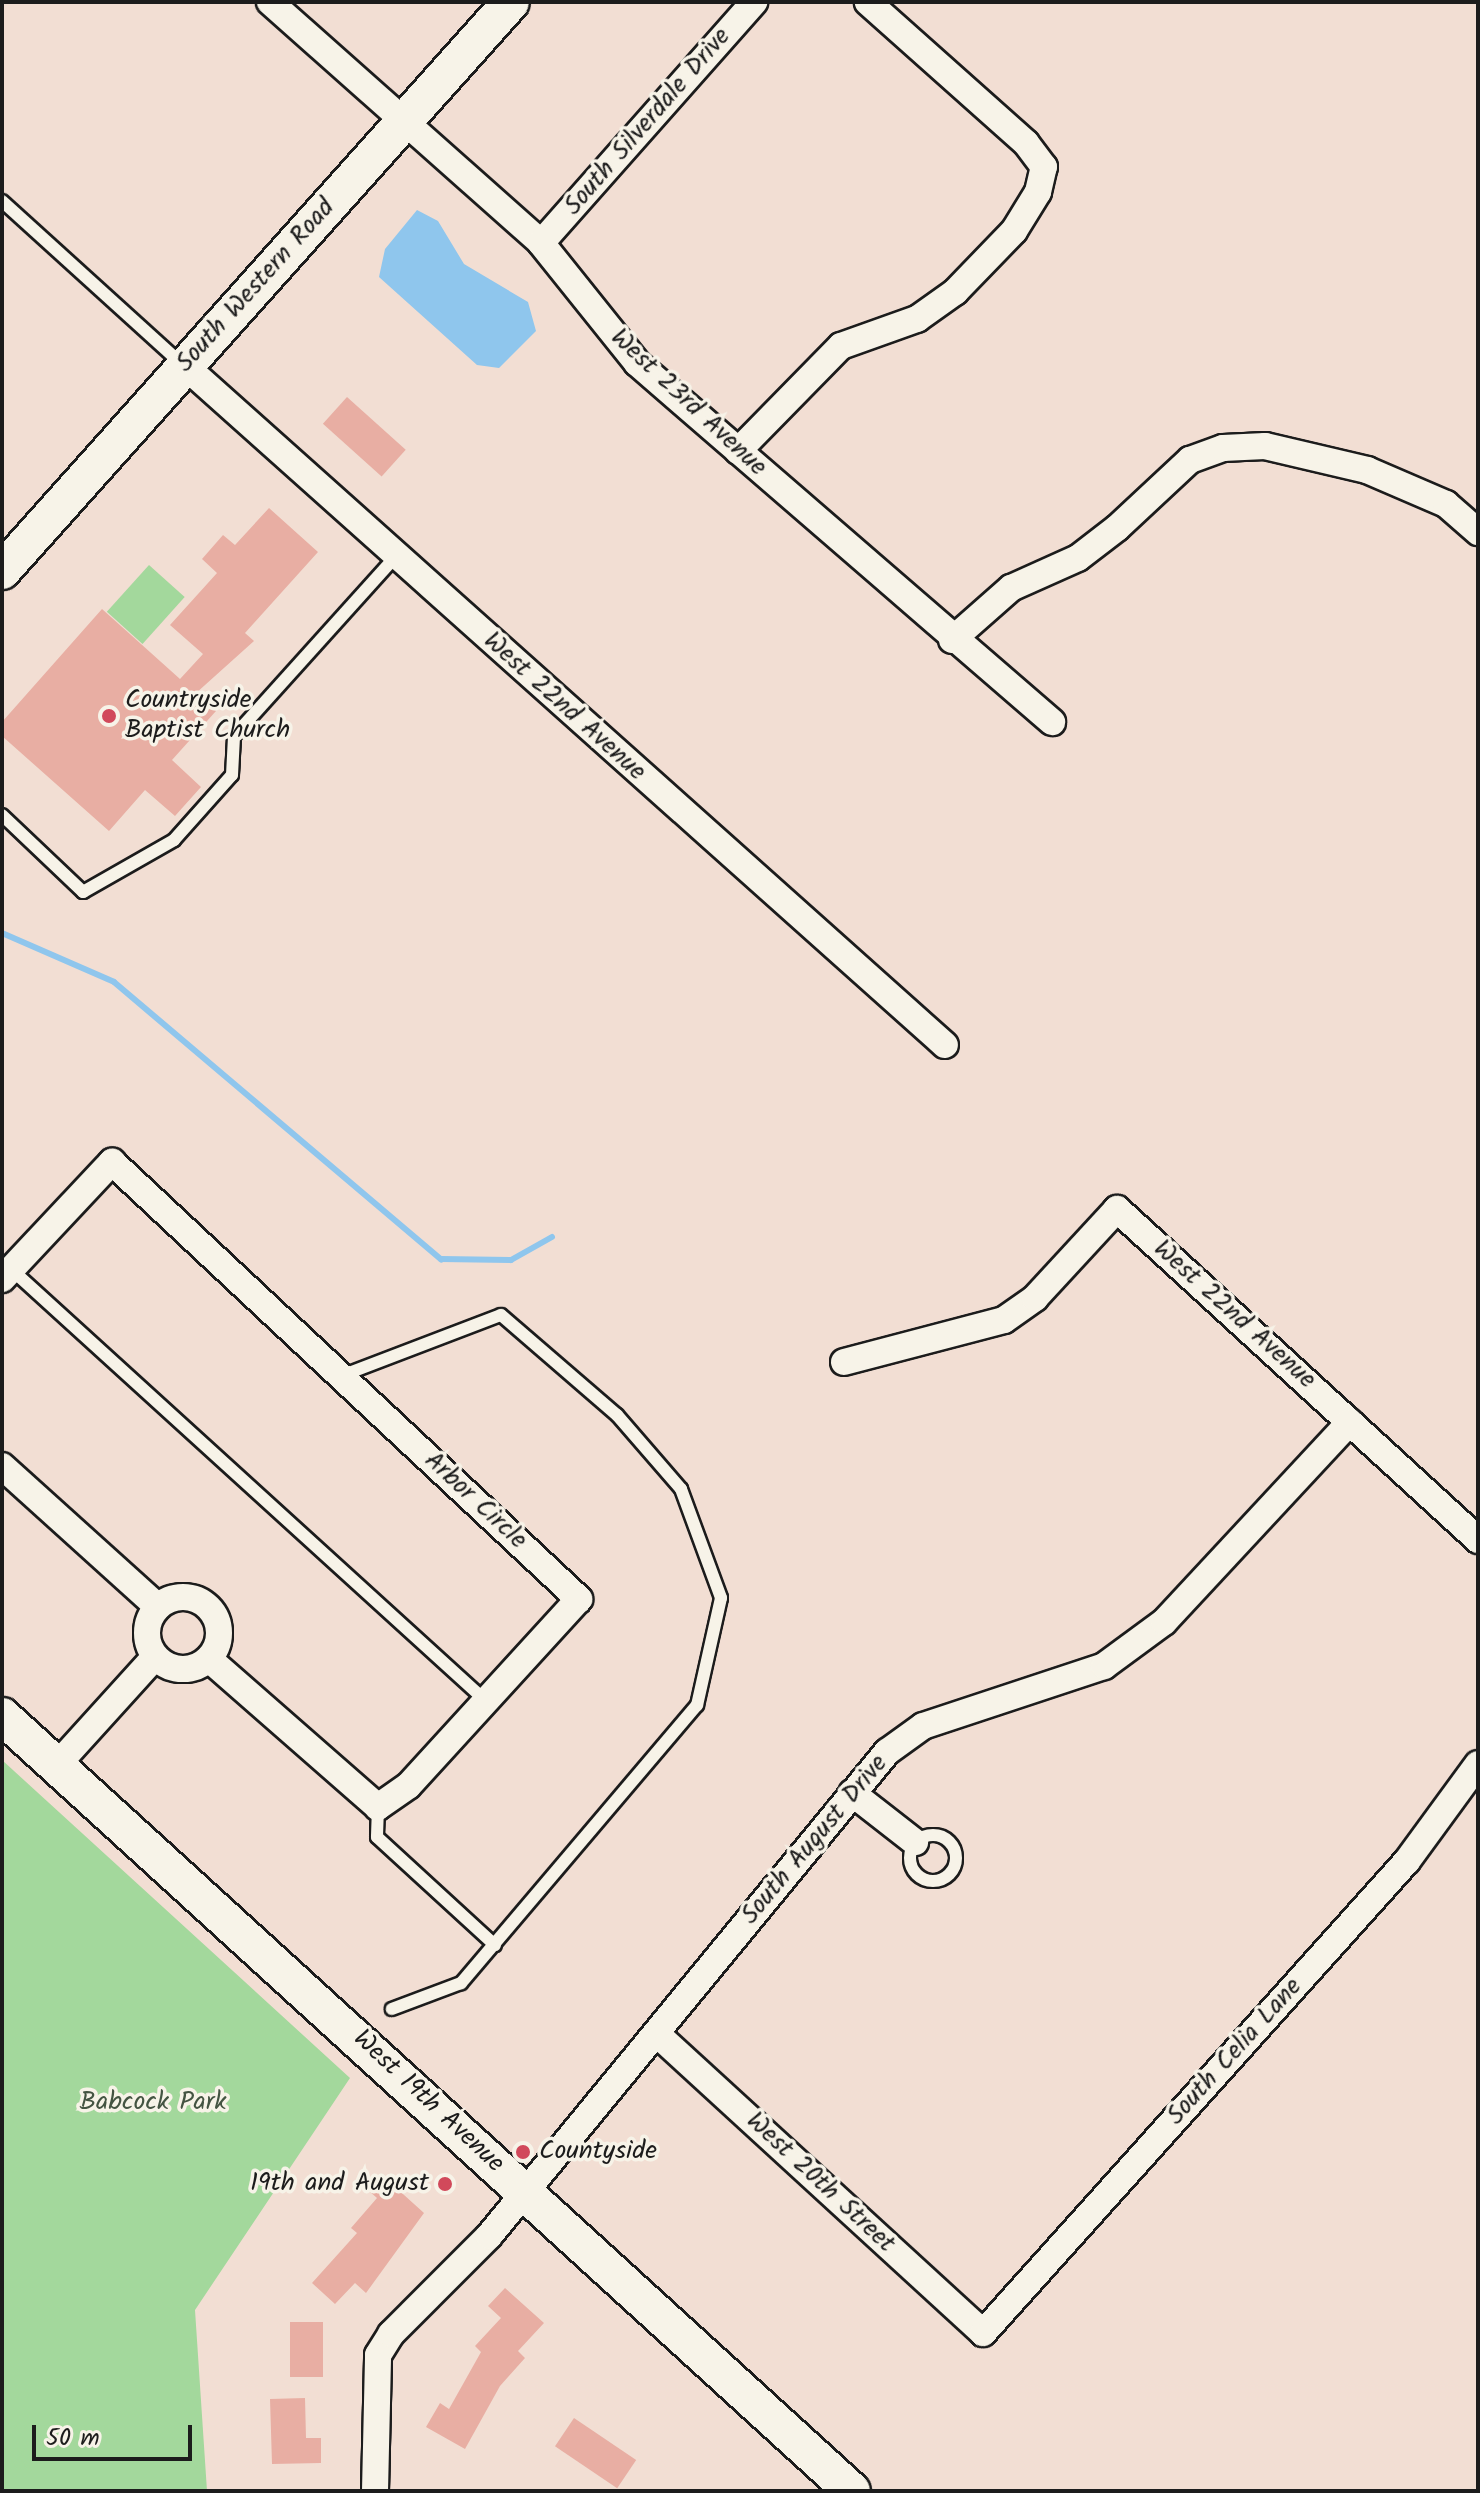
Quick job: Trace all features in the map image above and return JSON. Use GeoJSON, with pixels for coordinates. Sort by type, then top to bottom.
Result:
{"type":"FeatureCollection","features":[{"type":"Feature","properties":{"kind":"street","name":"West 23rd Avenue"},"geometry":{"type":"LineString","coordinates":[[270,2],[541,243],[637,363],[952,640],[1052,722]]}},
{"type":"Feature","properties":{"kind":"street","name":"South Western Road"},"geometry":{"type":"LineString","coordinates":[[2,571],[511,2]]}},
{"type":"Feature","properties":{"kind":"street","name":"South Silverdale Drive"},"geometry":{"type":"LineString","coordinates":[[541,243],[754,2]]}},
{"type":"Feature","properties":{"kind":"street"},"geometry":{"type":"LineString","coordinates":[[738,451],[841,346],[917,319],[955,292],[1014,231],[1044,167],[868,2]]}},
{"type":"Feature","properties":{"kind":"street","name":"West 22nd Avenue"},"geometry":{"type":"LineString","coordinates":[[185,366],[395,557],[945,1045]]}},
{"type":"Feature","properties":{"kind":"street"},"geometry":{"type":"LineString","coordinates":[[952,640],[1011,588],[1078,558],[1190,460],[1223,448],[1265,446],[1367,470],[1446,504],[1478,532]]}},
{"type":"Feature","properties":{"kind":"street","name":"Arbor Circle"},"geometry":{"type":"LineString","coordinates":[[6,1274],[112,1162],[579,1599],[487,1702],[378,1807]]}},
{"type":"Feature","properties":{"kind":"street","name":"West 22nd Avenue"},"geometry":{"type":"LineString","coordinates":[[844,1362],[1004,1320],[1035,1298],[1117,1209],[1478,1540]]}},
{"type":"Feature","properties":{"kind":"street","name":"South August Drive"},"geometry":{"type":"LineString","coordinates":[[375,2491],[378,2355],[489,2236],[522,2189],[657,2034],[852,1793],[923,1726],[1104,1666],[1164,1622],[1350,1422]]}},
{"type":"Feature","properties":{"kind":"street"},"geometry":{"type":"LineString","coordinates":[[2,1466],[158,1607]]}},
{"type":"Feature","properties":{"kind":"street"},"geometry":{"type":"LineString","coordinates":[[189,1597],[209,1608],[220,1639],[209,1659],[188,1670],[155,1657],[147,1626],[158,1607],[189,1597]]}},
{"type":"Feature","properties":{"kind":"street"},"geometry":{"type":"LineString","coordinates":[[57,1765],[155,1657]]}},
{"type":"Feature","properties":{"kind":"street"},"geometry":{"type":"LineString","coordinates":[[209,1659],[378,1807]]}},
{"type":"Feature","properties":{"kind":"street","name":"West 19th Avenue"},"geometry":{"type":"LineString","coordinates":[[2,1716],[852,2491]]}},
{"type":"Feature","properties":{"kind":"street","name":"South Celia Lane"},"geometry":{"type":"LineString","coordinates":[[983,2333],[1407,1861],[1478,1764]]}},
{"type":"Feature","properties":{"kind":"street"},"geometry":{"type":"LineString","coordinates":[[852,1793],[915,1842]]}},
{"type":"Feature","properties":{"kind":"street","name":"West 20th Street"},"geometry":{"type":"LineString","coordinates":[[657,2034],[983,2333]]}},
{"type":"Feature","properties":{"kind":"lane"},"geometry":{"type":"LineString","coordinates":[[2,201],[185,366]]}},
{"type":"Feature","properties":{"kind":"lane"},"geometry":{"type":"LineString","coordinates":[[2,815],[83,892],[174,840],[232,775],[234,736],[395,557]]}},
{"type":"Feature","properties":{"kind":"lane"},"geometry":{"type":"LineString","coordinates":[[6,1274],[487,1702]]}},
{"type":"Feature","properties":{"kind":"lane"},"geometry":{"type":"LineString","coordinates":[[341,1376],[501,1315],[617,1415],[681,1489],[707,1543],[721,1598],[697,1705],[461,1983],[392,2009]]}},
{"type":"Feature","properties":{"kind":"lane"},"geometry":{"type":"LineString","coordinates":[[378,1807],[377,1837],[495,1945]]}},
{"type":"Feature","properties":{"kind":"green space"},"geometry":{"type":"Polygon","coordinates":[[[149,565],[185,597],[143,644],[107,612],[149,565]]]}},
{"type":"Feature","properties":{"kind":"green space","name":"Babcock Park"},"geometry":{"type":"Polygon","coordinates":[[[2,1760],[350,2078],[195,2310],[207,2491],[2,2491],[2,1760]]]}},
{"type":"Feature","properties":{"kind":"water"},"geometry":{"type":"Polygon","coordinates":[[[417,210],[438,221],[464,264],[528,302],[536,331],[499,368],[477,365],[379,277],[385,249],[417,210]]]}},
{"type":"Feature","properties":{"kind":"building"},"geometry":{"type":"Polygon","coordinates":[[[347,397],[406,450],[382,477],[323,424],[347,397]]]}},
{"type":"Feature","properties":{"kind":"building","name":"Countryside Baptist Church"},"geometry":{"type":"Polygon","coordinates":[[[269,508],[318,552],[245,633],[254,641],[195,694],[216,711],[172,760],[201,787],[175,816],[145,790],[109,831],[2,736],[2,722],[102,609],[180,679],[203,654],[170,625],[217,573],[202,559],[223,535],[235,545],[269,508]]]}},
{"type":"Feature","properties":{"kind":"building"},"geometry":{"type":"Polygon","coordinates":[[[383,2176],[424,2213],[366,2293],[355,2283],[335,2304],[312,2283],[357,2233],[351,2228],[377,2198],[369,2191],[383,2176]]]}},
{"type":"Feature","properties":{"kind":"building"},"geometry":{"type":"Polygon","coordinates":[[[505,2288],[544,2323],[518,2351],[525,2358],[500,2386],[465,2449],[426,2427],[440,2403],[449,2409],[481,2352],[475,2346],[501,2318],[488,2306],[505,2288]]]}},
{"type":"Feature","properties":{"kind":"building"},"geometry":{"type":"Polygon","coordinates":[[[290,2322],[323,2322],[323,2377],[290,2377],[290,2322]]]}},
{"type":"Feature","properties":{"kind":"building"},"geometry":{"type":"Polygon","coordinates":[[[305,2398],[306,2438],[321,2438],[321,2463],[272,2464],[270,2399],[305,2398]]]}},
{"type":"Feature","properties":{"kind":"building"},"geometry":{"type":"Polygon","coordinates":[[[574,2418],[636,2460],[617,2488],[555,2446],[574,2418]]]}},
{"type":"Feature","properties":{"kind":"waterway"},"geometry":{"type":"LineString","coordinates":[[2,933],[114,982],[441,1259],[511,1260],[552,1237]]}},
{"type":"Feature","properties":{"kind":"place","name":"Countryside Baptist Church"},"geometry":{"type":"Point","coordinates":[109,716]}},
{"type":"Feature","properties":{"kind":"place","name":"Countyside"},"geometry":{"type":"Point","coordinates":[523,2152]}},
{"type":"Feature","properties":{"kind":"place","name":"19th and August"},"geometry":{"type":"Point","coordinates":[445,2184]}}]}
